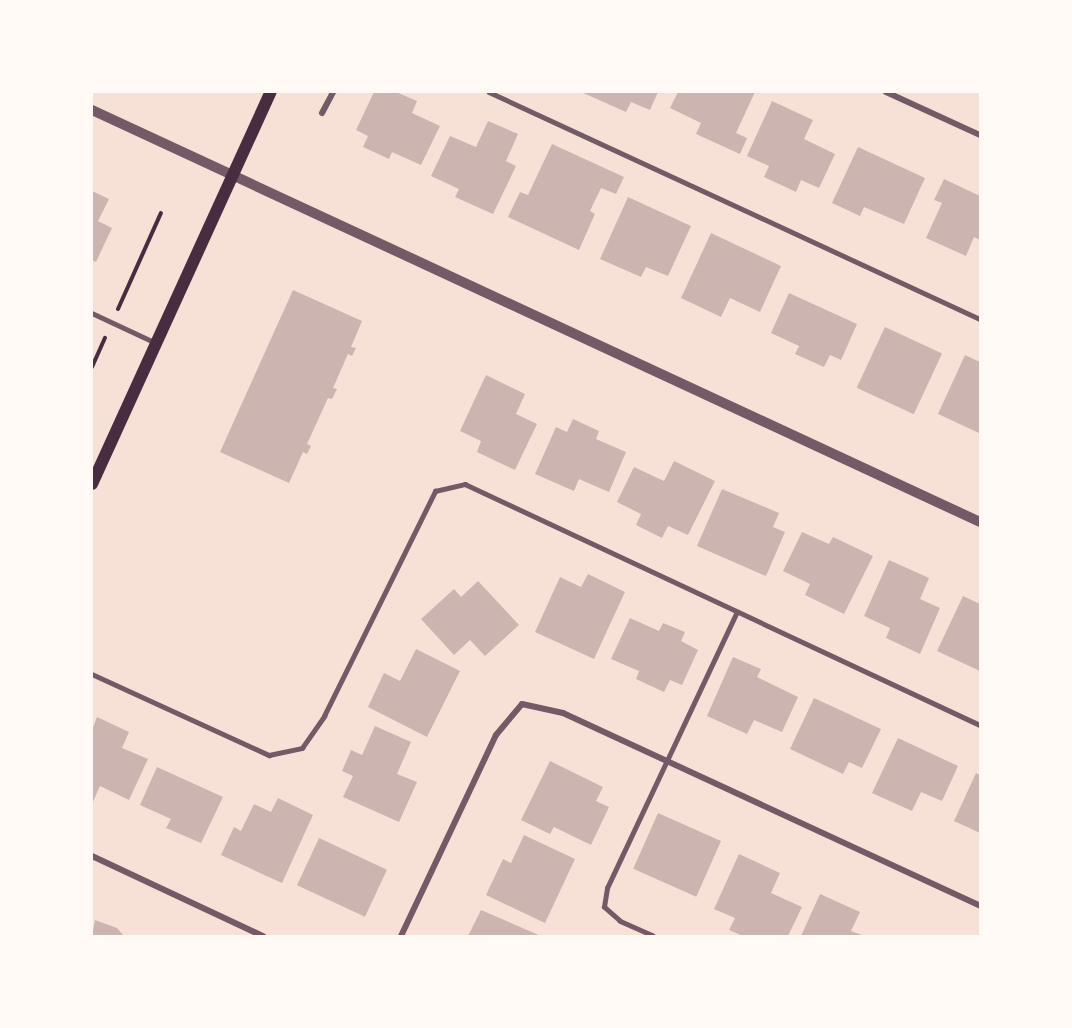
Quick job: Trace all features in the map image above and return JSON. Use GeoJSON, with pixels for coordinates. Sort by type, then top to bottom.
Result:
{"type":"FeatureCollection","features":[{"type":"Feature","properties":{"kind":"main road"},"geometry":{"type":"LineString","coordinates":[[92,484],[271,92]]}},
{"type":"Feature","properties":{"kind":"street"},"geometry":{"type":"LineString","coordinates":[[322,113],[333,92]]}},
{"type":"Feature","properties":{"kind":"street"},"geometry":{"type":"LineString","coordinates":[[886,92],[981,135]]}},
{"type":"Feature","properties":{"kind":"street"},"geometry":{"type":"LineString","coordinates":[[92,110],[981,522]]}},
{"type":"Feature","properties":{"kind":"street"},"geometry":{"type":"LineString","coordinates":[[401,936],[496,735],[522,704],[563,713],[981,906]]}},
{"type":"Feature","properties":{"kind":"street"},"geometry":{"type":"LineString","coordinates":[[92,856],[263,936]]}},
{"type":"Feature","properties":{"kind":"lane"},"geometry":{"type":"LineString","coordinates":[[489,92],[981,318]]}},
{"type":"Feature","properties":{"kind":"lane"},"geometry":{"type":"LineString","coordinates":[[92,313],[156,343]]}},
{"type":"Feature","properties":{"kind":"lane"},"geometry":{"type":"LineString","coordinates":[[92,674],[269,755],[302,748],[324,716],[435,491],[465,484],[981,726]]}},
{"type":"Feature","properties":{"kind":"lane"},"geometry":{"type":"LineString","coordinates":[[653,936],[620,921],[604,907],[607,888],[737,612]]}},
{"type":"Feature","properties":{"kind":"path"},"geometry":{"type":"LineString","coordinates":[[92,367],[161,213]]}},
{"type":"Feature","properties":{"kind":"building"},"geometry":{"type":"Polygon","coordinates":[[[374,92],[396,92],[417,101],[412,113],[440,126],[421,165],[392,152],[389,159],[363,147],[368,136],[356,130],[374,92]]]}},
{"type":"Feature","properties":{"kind":"building"},"geometry":{"type":"Polygon","coordinates":[[[581,92],[658,92],[650,110],[631,102],[626,112],[581,92]]]}},
{"type":"Feature","properties":{"kind":"building"},"geometry":{"type":"Polygon","coordinates":[[[678,92],[755,92],[736,133],[747,138],[740,154],[696,134],[701,123],[670,108],[678,92]]]}},
{"type":"Feature","properties":{"kind":"building"},"geometry":{"type":"Polygon","coordinates":[[[772,101],[813,120],[804,139],[835,154],[819,188],[801,180],[796,192],[764,177],[769,166],[747,156],[772,101]]]}},
{"type":"Feature","properties":{"kind":"building"},"geometry":{"type":"Polygon","coordinates":[[[488,121],[518,134],[506,161],[516,166],[493,214],[455,197],[459,189],[431,176],[450,136],[476,147],[488,121]]]}},
{"type":"Feature","properties":{"kind":"building"},"geometry":{"type":"Polygon","coordinates":[[[552,144],[624,177],[616,194],[601,188],[590,211],[595,214],[579,250],[508,217],[520,192],[528,195],[552,144]]]}},
{"type":"Feature","properties":{"kind":"building"},"geometry":{"type":"Polygon","coordinates":[[[858,147],[925,178],[904,224],[864,207],[860,216],[832,203],[858,147]]]}},
{"type":"Feature","properties":{"kind":"building"},"geometry":{"type":"Polygon","coordinates":[[[944,179],[980,196],[980,240],[974,237],[966,256],[926,238],[942,203],[934,200],[944,179]]]}},
{"type":"Feature","properties":{"kind":"building"},"geometry":{"type":"Polygon","coordinates":[[[92,191],[109,199],[98,221],[112,228],[96,262],[92,260],[92,191]]]}},
{"type":"Feature","properties":{"kind":"building"},"geometry":{"type":"Polygon","coordinates":[[[628,197],[691,226],[668,276],[646,267],[641,277],[600,259],[628,197]]]}},
{"type":"Feature","properties":{"kind":"building"},"geometry":{"type":"Polygon","coordinates":[[[711,233],[781,266],[760,312],[730,298],[721,317],[681,298],[711,233]]]}},
{"type":"Feature","properties":{"kind":"building"},"geometry":{"type":"Polygon","coordinates":[[[293,290],[362,321],[351,347],[356,348],[352,356],[348,354],[333,388],[337,389],[332,399],[328,398],[307,444],[311,446],[307,454],[303,452],[289,483],[220,452],[293,290]]]}},
{"type":"Feature","properties":{"kind":"building"},"geometry":{"type":"Polygon","coordinates":[[[789,293],[857,324],[841,360],[830,355],[824,367],[795,354],[799,346],[771,333],[789,293]]]}},
{"type":"Feature","properties":{"kind":"building"},"geometry":{"type":"Polygon","coordinates":[[[885,327],[942,354],[914,414],[857,388],[885,327]]]}},
{"type":"Feature","properties":{"kind":"building"},"geometry":{"type":"Polygon","coordinates":[[[965,355],[980,362],[979,433],[938,414],[965,355]]]}},
{"type":"Feature","properties":{"kind":"building"},"geometry":{"type":"Polygon","coordinates":[[[486,375],[525,394],[516,414],[537,424],[515,470],[477,452],[481,441],[460,431],[486,375]]]}},
{"type":"Feature","properties":{"kind":"building"},"geometry":{"type":"Polygon","coordinates":[[[573,419],[599,431],[596,439],[626,452],[609,492],[579,479],[574,491],[535,474],[556,427],[567,432],[573,419]]]}},
{"type":"Feature","properties":{"kind":"building"},"geometry":{"type":"Polygon","coordinates":[[[674,461],[715,481],[688,535],[668,526],[662,538],[636,525],[641,514],[617,502],[634,467],[664,481],[674,461]]]}},
{"type":"Feature","properties":{"kind":"building"},"geometry":{"type":"Polygon","coordinates":[[[722,489],[779,513],[773,527],[785,532],[766,576],[697,546],[722,489]]]}},
{"type":"Feature","properties":{"kind":"building"},"geometry":{"type":"Polygon","coordinates":[[[802,532],[829,544],[833,537],[873,556],[844,614],[805,595],[810,584],[783,571],[802,532]]]}},
{"type":"Feature","properties":{"kind":"building"},"geometry":{"type":"Polygon","coordinates":[[[889,560],[929,578],[920,599],[940,608],[920,654],[886,638],[890,628],[864,616],[889,560]]]}},
{"type":"Feature","properties":{"kind":"building"},"geometry":{"type":"Polygon","coordinates":[[[588,574],[625,592],[594,659],[535,632],[560,577],[581,587],[588,574]]]}},
{"type":"Feature","properties":{"kind":"building"},"geometry":{"type":"Polygon","coordinates":[[[478,581],[519,625],[485,656],[470,640],[454,655],[421,619],[454,589],[461,597],[478,581]]]}},
{"type":"Feature","properties":{"kind":"building"},"geometry":{"type":"Polygon","coordinates":[[[963,596],[980,604],[980,671],[937,651],[963,596]]]}},
{"type":"Feature","properties":{"kind":"building"},"geometry":{"type":"Polygon","coordinates":[[[630,618],[659,631],[663,623],[685,632],[681,641],[698,650],[682,685],[670,680],[664,692],[636,679],[639,671],[611,659],[630,618]]]}},
{"type":"Feature","properties":{"kind":"building"},"geometry":{"type":"Polygon","coordinates":[[[416,649],[460,671],[427,737],[368,707],[384,673],[400,681],[416,649]]]}},
{"type":"Feature","properties":{"kind":"building"},"geometry":{"type":"Polygon","coordinates":[[[733,657],[761,669],[757,677],[798,697],[782,732],[754,720],[747,734],[707,716],[733,657]]]}},
{"type":"Feature","properties":{"kind":"building"},"geometry":{"type":"Polygon","coordinates":[[[814,698],[881,729],[862,768],[849,762],[843,774],[790,749],[814,698]]]}},
{"type":"Feature","properties":{"kind":"building"},"geometry":{"type":"Polygon","coordinates":[[[97,717],[129,732],[122,748],[148,759],[129,800],[100,786],[92,804],[92,730],[97,717]]]}},
{"type":"Feature","properties":{"kind":"building"},"geometry":{"type":"Polygon","coordinates":[[[375,726],[411,742],[397,774],[417,782],[399,822],[343,797],[353,776],[342,771],[351,750],[362,755],[375,726]]]}},
{"type":"Feature","properties":{"kind":"building"},"geometry":{"type":"Polygon","coordinates":[[[898,738],[958,766],[942,801],[921,792],[912,811],[872,793],[898,738]]]}},
{"type":"Feature","properties":{"kind":"building"},"geometry":{"type":"Polygon","coordinates":[[[550,761],[603,787],[596,801],[609,807],[591,845],[554,827],[550,834],[521,820],[550,761]]]}},
{"type":"Feature","properties":{"kind":"building"},"geometry":{"type":"Polygon","coordinates":[[[157,767],[223,797],[201,843],[166,828],[171,819],[140,805],[157,767]]]}},
{"type":"Feature","properties":{"kind":"building"},"geometry":{"type":"Polygon","coordinates":[[[976,773],[980,775],[980,833],[954,821],[976,773]]]}},
{"type":"Feature","properties":{"kind":"building"},"geometry":{"type":"Polygon","coordinates":[[[278,798],[313,815],[282,883],[221,855],[234,827],[241,831],[254,804],[271,812],[278,798]]]}},
{"type":"Feature","properties":{"kind":"building"},"geometry":{"type":"Polygon","coordinates":[[[658,813],[721,841],[696,897],[633,869],[658,813]]]}},
{"type":"Feature","properties":{"kind":"building"},"geometry":{"type":"Polygon","coordinates":[[[524,835],[575,859],[545,923],[486,895],[503,859],[511,863],[524,835]]]}},
{"type":"Feature","properties":{"kind":"building"},"geometry":{"type":"Polygon","coordinates":[[[319,838],[387,870],[365,917],[297,885],[319,838]]]}},
{"type":"Feature","properties":{"kind":"building"},"geometry":{"type":"Polygon","coordinates":[[[739,854],[780,873],[771,893],[802,907],[788,936],[743,936],[729,930],[735,918],[714,909],[739,854]]]}},
{"type":"Feature","properties":{"kind":"building"},"geometry":{"type":"Polygon","coordinates":[[[820,894],[860,912],[851,931],[864,936],[801,936],[820,894]]]}},
{"type":"Feature","properties":{"kind":"building"},"geometry":{"type":"Polygon","coordinates":[[[481,910],[541,936],[468,936],[481,910]]]}},
{"type":"Feature","properties":{"kind":"building"},"geometry":{"type":"Polygon","coordinates":[[[95,920],[117,928],[124,936],[92,936],[95,920]]]}}]}
